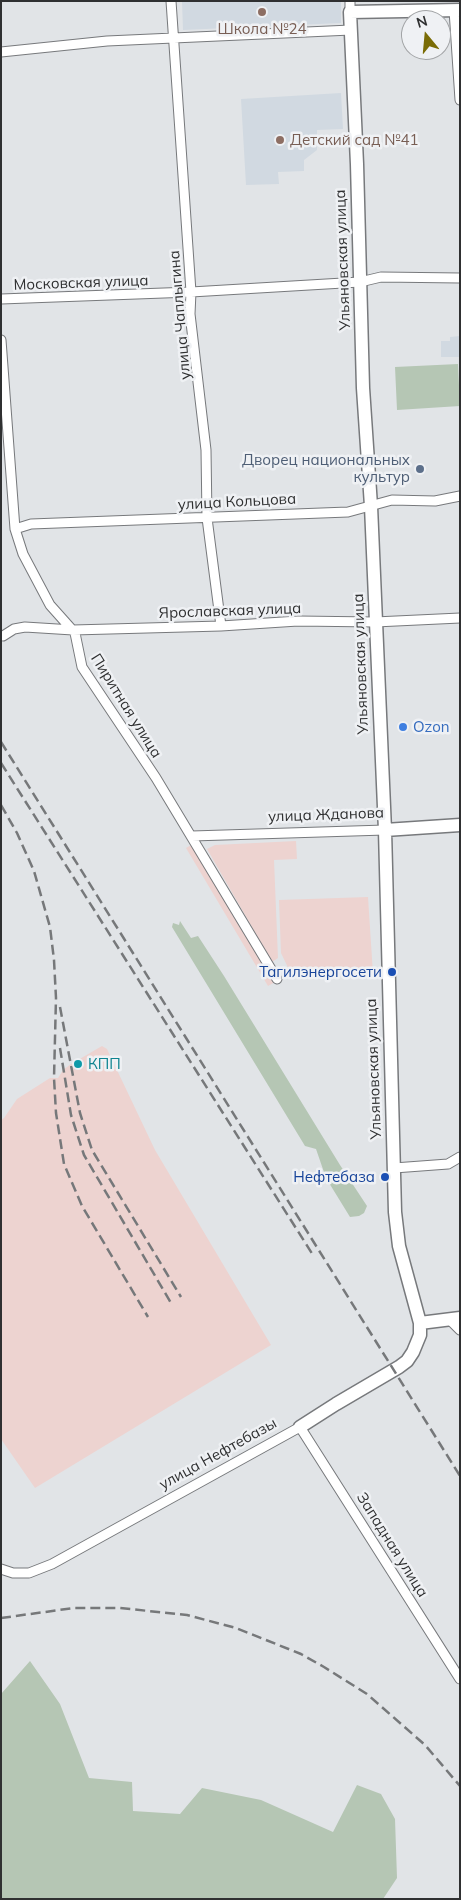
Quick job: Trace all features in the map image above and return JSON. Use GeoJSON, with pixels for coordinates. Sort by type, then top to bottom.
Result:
{"type":"FeatureCollection","features":[{"type":"Feature","properties":{"kind":"main road"},"geometry":{"type":"LineString","coordinates":[[350,7],[457,10]]}},
{"type":"Feature","properties":{"kind":"main road","name":"Ульяновская улица"},"geometry":{"type":"LineString","coordinates":[[350,7],[363,388],[384,830],[395,1212],[399,1246],[420,1324]]}},
{"type":"Feature","properties":{"kind":"main road","name":"улица Жданова"},"geometry":{"type":"LineString","coordinates":[[384,830],[460,825]]}},
{"type":"Feature","properties":{"kind":"main road"},"geometry":{"type":"LineString","coordinates":[[420,1324],[455,1319]]}},
{"type":"Feature","properties":{"kind":"main road","name":"улица Нефтебазы"},"geometry":{"type":"LineString","coordinates":[[300,1427],[406,1361],[417,1345],[420,1335],[420,1324]]}},
{"type":"Feature","properties":{"kind":"street","name":"улица Чаплыгина"},"geometry":{"type":"LineString","coordinates":[[171,1],[191,292],[190,314],[206,450],[207,518],[221,626]]}},
{"type":"Feature","properties":{"kind":"street"},"geometry":{"type":"LineString","coordinates":[[457,10],[460,100]]}},
{"type":"Feature","properties":{"kind":"street"},"geometry":{"type":"LineString","coordinates":[[1,52],[107,41],[351,30]]}},
{"type":"Feature","properties":{"kind":"street","name":"Московская улица"},"geometry":{"type":"LineString","coordinates":[[1,299],[191,292],[360,282],[381,277],[460,278]]}},
{"type":"Feature","properties":{"kind":"street","name":"Пиритная улица"},"geometry":{"type":"LineString","coordinates":[[1,340],[15,529],[23,554],[50,605],[73,630],[82,666],[156,778],[277,979]]}},
{"type":"Feature","properties":{"kind":"street","name":"улица Кольцова"},"geometry":{"type":"LineString","coordinates":[[15,529],[31,524],[348,512],[392,500],[435,500],[460,496]]}},
{"type":"Feature","properties":{"kind":"street","name":"Ярославская улица"},"geometry":{"type":"LineString","coordinates":[[3,636],[25,627],[73,630],[221,626],[298,621],[375,622],[460,618]]}},
{"type":"Feature","properties":{"kind":"street","name":"улица Жданова"},"geometry":{"type":"LineString","coordinates":[[192,836],[384,830]]}},
{"type":"Feature","properties":{"kind":"street"},"geometry":{"type":"LineString","coordinates":[[394,1168],[448,1164],[460,1157]]}},
{"type":"Feature","properties":{"kind":"street"},"geometry":{"type":"LineString","coordinates":[[455,1319],[460,1330]]}},
{"type":"Feature","properties":{"kind":"street","name":"улица Нефтебазы"},"geometry":{"type":"LineString","coordinates":[[1,1569],[13,1573],[28,1573],[52,1564],[300,1427]]}},
{"type":"Feature","properties":{"kind":"street","name":"Западная улица"},"geometry":{"type":"LineString","coordinates":[[300,1427],[460,1679]]}},
{"type":"Feature","properties":{"kind":"shaded area","name":"Школа №24"},"geometry":{"type":"Polygon","coordinates":[[[182,1],[341,1],[341,23],[183,30],[182,1]]]}},
{"type":"Feature","properties":{"kind":"shaded area","name":"Детский сад №41"},"geometry":{"type":"Polygon","coordinates":[[[341,93],[343,129],[317,130],[317,150],[304,160],[304,171],[278,172],[279,184],[246,185],[241,99],[341,93]]]}},
{"type":"Feature","properties":{"kind":"shaded area"},"geometry":{"type":"Polygon","coordinates":[[[460,336],[460,357],[441,357],[441,341],[450,341],[450,337],[460,336]]]}},
{"type":"Feature","properties":{"kind":"shaded area"},"geometry":{"type":"Polygon","coordinates":[[[296,841],[297,859],[274,860],[278,958],[272,962],[207,849],[215,845],[296,841]]]}},
{"type":"Feature","properties":{"kind":"shaded area"},"geometry":{"type":"Polygon","coordinates":[[[193,844],[275,982],[268,986],[186,848],[193,844]]]}},
{"type":"Feature","properties":{"kind":"shaded area","name":"Тагилэнергосети"},"geometry":{"type":"Polygon","coordinates":[[[368,897],[373,974],[292,976],[281,953],[279,900],[368,897]]]}},
{"type":"Feature","properties":{"kind":"shaded area"},"geometry":{"type":"Polygon","coordinates":[[[102,1046],[107,1049],[155,1150],[271,1345],[35,1488],[1,1439],[1,1120],[17,1099],[50,1078],[58,1078],[63,1070],[71,1064],[102,1046]]]}},
{"type":"Feature","properties":{"kind":"green space"},"geometry":{"type":"Polygon","coordinates":[[[458,364],[460,406],[397,410],[395,367],[458,364]]]}},
{"type":"Feature","properties":{"kind":"green space"},"geometry":{"type":"Polygon","coordinates":[[[180,921],[191,938],[198,936],[224,976],[367,1206],[364,1213],[359,1216],[350,1217],[326,1178],[316,1149],[305,1146],[172,927],[173,923],[179,925],[180,921]]]}},
{"type":"Feature","properties":{"kind":"green space"},"geometry":{"type":"Polygon","coordinates":[[[30,1661],[60,1704],[89,1778],[132,1782],[133,1811],[180,1814],[202,1788],[261,1800],[333,1832],[357,1785],[381,1794],[395,1819],[397,1878],[383,1899],[1,1899],[1,1694],[30,1661]]]}},
{"type":"Feature","properties":{"kind":"railway"},"geometry":{"type":"LineString","coordinates":[[1,742],[460,1476]]}},
{"type":"Feature","properties":{"kind":"railway"},"geometry":{"type":"LineString","coordinates":[[1,763],[313,1255]]}},
{"type":"Feature","properties":{"kind":"railway"},"geometry":{"type":"LineString","coordinates":[[1,805],[17,833],[34,871],[50,927],[56,998],[54,1078],[56,1113],[64,1164],[82,1206],[148,1317]]}},
{"type":"Feature","properties":{"kind":"railway"},"geometry":{"type":"LineString","coordinates":[[60,1007],[80,1113],[92,1150],[181,1297]]}},
{"type":"Feature","properties":{"kind":"railway"},"geometry":{"type":"LineString","coordinates":[[60,1048],[71,1115],[84,1155],[171,1303]]}},
{"type":"Feature","properties":{"kind":"railway"},"geometry":{"type":"LineString","coordinates":[[1,1618],[74,1608],[120,1608],[187,1615],[236,1628],[301,1654],[367,1694],[425,1745],[460,1786]]}},
{"type":"Feature","properties":{"kind":"place","name":"Школа №24"},"geometry":{"type":"Point","coordinates":[262,12]}},
{"type":"Feature","properties":{"kind":"place","name":"Детский сад №41"},"geometry":{"type":"Point","coordinates":[280,140]}},
{"type":"Feature","properties":{"kind":"place","name":"Дворец национальных культур"},"geometry":{"type":"Point","coordinates":[420,469]}},
{"type":"Feature","properties":{"kind":"place","name":"Ozon"},"geometry":{"type":"Point","coordinates":[403,727]}},
{"type":"Feature","properties":{"kind":"place","name":"Тагилэнергосети"},"geometry":{"type":"Point","coordinates":[392,972]}},
{"type":"Feature","properties":{"kind":"place","name":"КПП"},"geometry":{"type":"Point","coordinates":[78,1064]}},
{"type":"Feature","properties":{"kind":"place","name":"Нефтебаза"},"geometry":{"type":"Point","coordinates":[385,1177]}}]}
